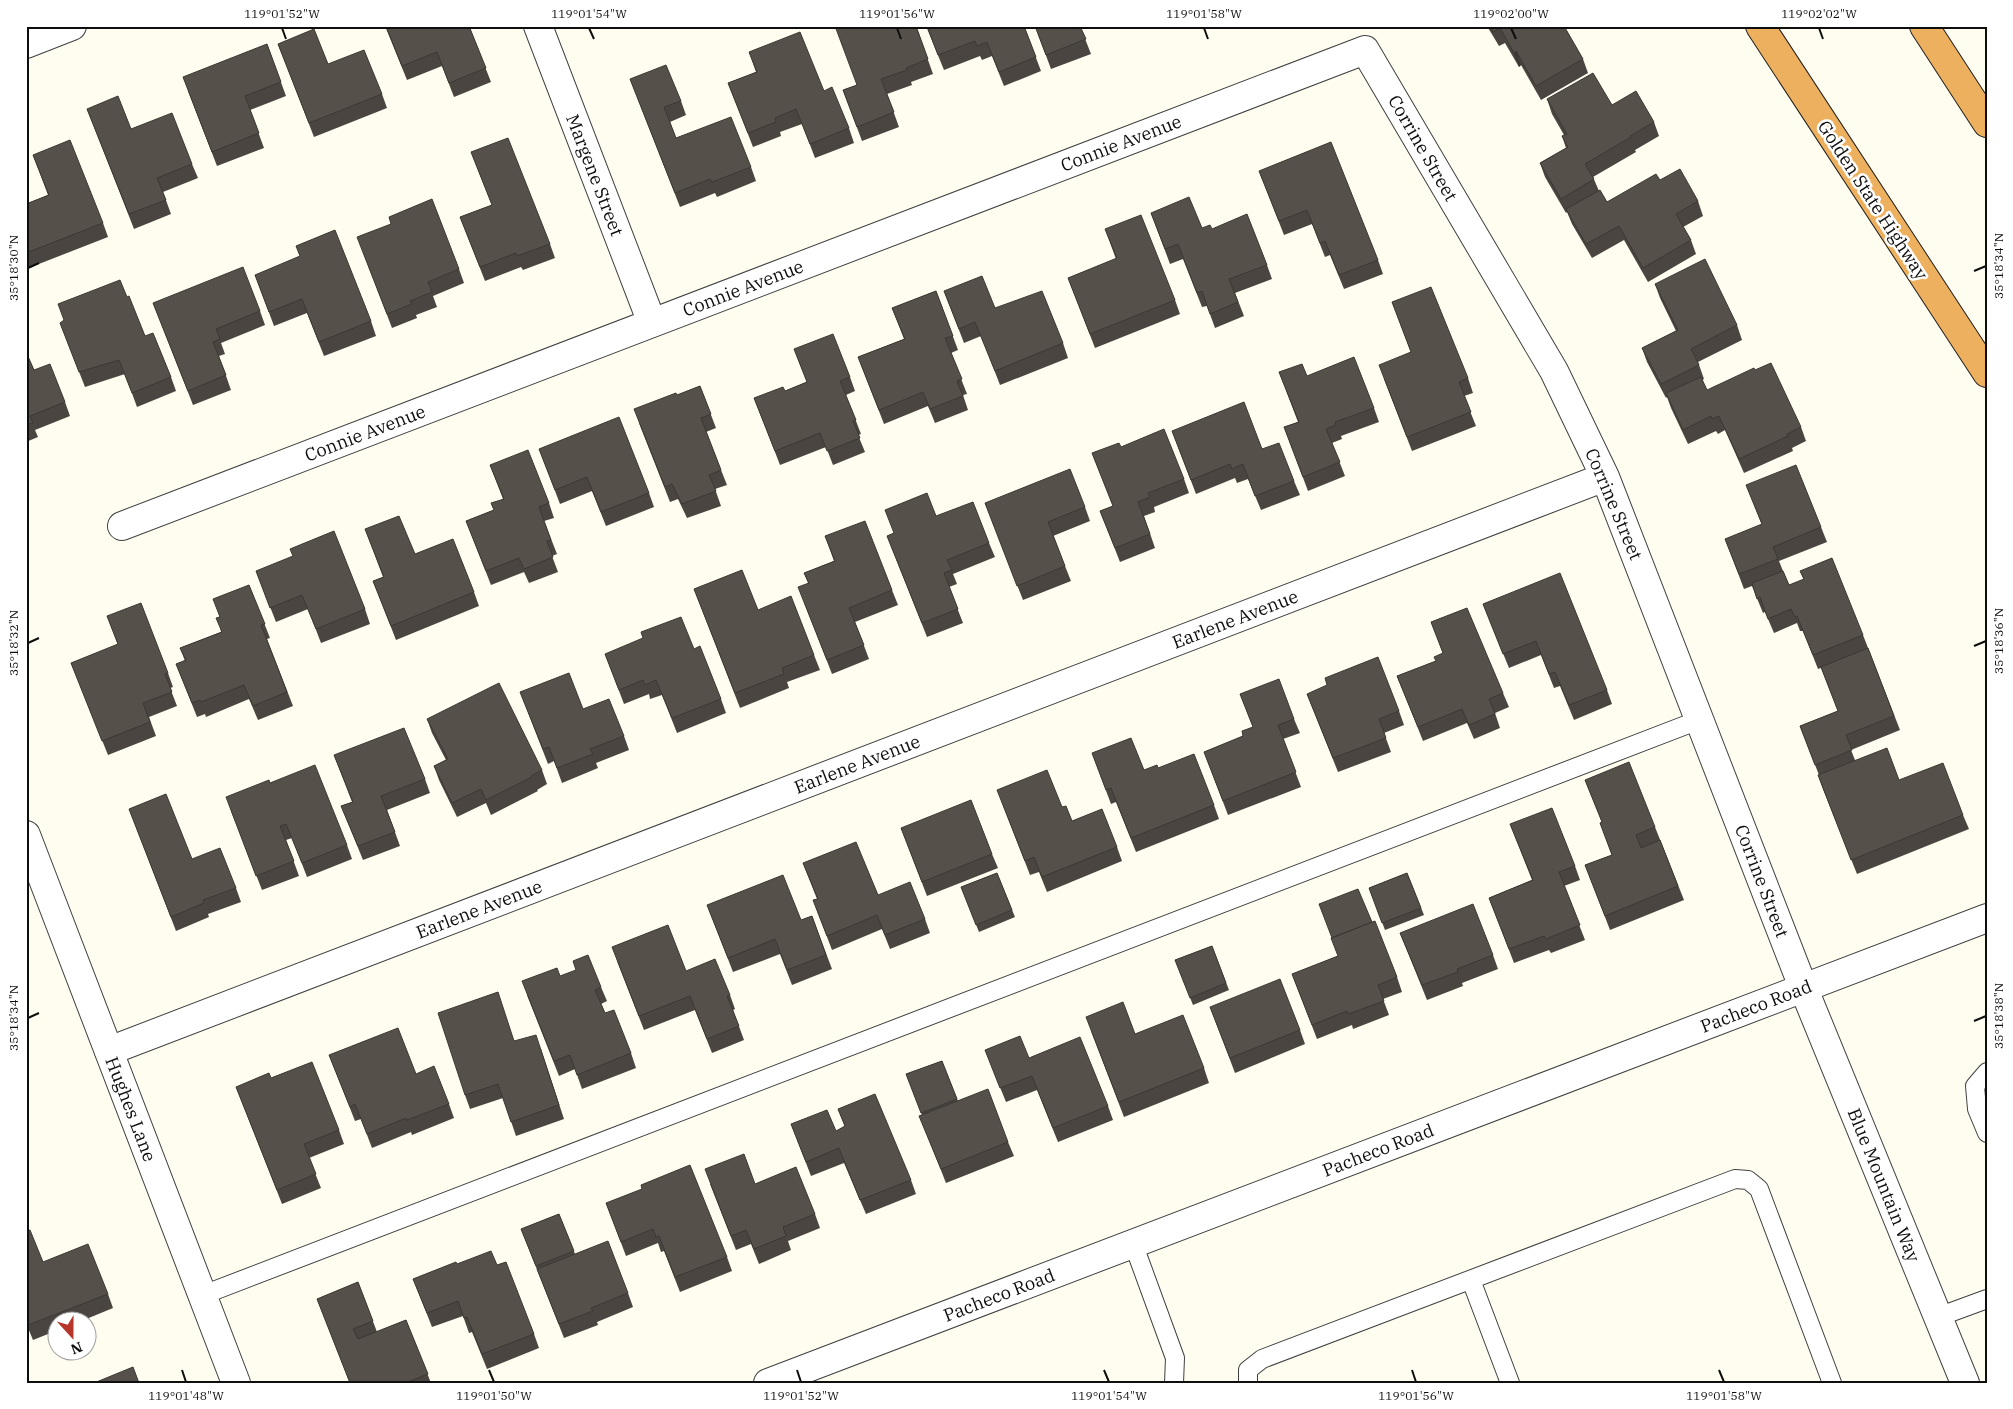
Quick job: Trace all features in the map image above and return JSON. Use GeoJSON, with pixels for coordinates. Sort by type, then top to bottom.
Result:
{"type":"FeatureCollection","features":[{"type":"Feature","properties":{"kind":"highway","name":"Golden State Highway"},"geometry":{"type":"LineString","coordinates":[[1760,26],[1987,373]]}},
{"type":"Feature","properties":{"kind":"highway"},"geometry":{"type":"LineString","coordinates":[[1924,26],[1987,123]]}},
{"type":"Feature","properties":{"kind":"street"},"geometry":{"type":"LineString","coordinates":[[26,44],[72,26]]}},
{"type":"Feature","properties":{"kind":"street","name":"Margene Street"},"geometry":{"type":"LineString","coordinates":[[538,26],[652,323]]}},
{"type":"Feature","properties":{"kind":"street","name":"Connie Avenue"},"geometry":{"type":"LineString","coordinates":[[122,526],[1365,50]]}},
{"type":"Feature","properties":{"kind":"street","name":"Corrine Street"},"geometry":{"type":"LineString","coordinates":[[1365,50],[1554,371],[1605,477],[1803,987]]}},
{"type":"Feature","properties":{"kind":"street","name":"Earlene Avenue"},"geometry":{"type":"LineString","coordinates":[[109,1051],[1605,477]]}},
{"type":"Feature","properties":{"kind":"street","name":"Hughes Lane"},"geometry":{"type":"LineString","coordinates":[[26,835],[236,1383]]}},
{"type":"Feature","properties":{"kind":"street","name":"Pacheco Road"},"geometry":{"type":"LineString","coordinates":[[768,1383],[1987,918]]}},
{"type":"Feature","properties":{"kind":"street","name":"Blue Mountain Way"},"geometry":{"type":"LineString","coordinates":[[1803,987],[1964,1383]]}},
{"type":"Feature","properties":{"kind":"lane"},"geometry":{"type":"LineString","coordinates":[[203,1295],[1699,720]]}},
{"type":"Feature","properties":{"kind":"lane"},"geometry":{"type":"LineString","coordinates":[[1987,1072],[1975,1086],[1977,1109],[1987,1133]]}},
{"type":"Feature","properties":{"kind":"lane"},"geometry":{"type":"LineString","coordinates":[[1248,1383],[1248,1370],[1262,1360],[1735,1179],[1748,1180],[1759,1189],[1832,1383]]}},
{"type":"Feature","properties":{"kind":"lane"},"geometry":{"type":"LineString","coordinates":[[1133,1243],[1175,1358],[1174,1383]]}},
{"type":"Feature","properties":{"kind":"lane"},"geometry":{"type":"LineString","coordinates":[[1471,1280],[1510,1383]]}},
{"type":"Feature","properties":{"kind":"lane"},"geometry":{"type":"LineString","coordinates":[[1938,1317],[1987,1298]]}},
{"type":"Feature","properties":{"kind":"building"},"geometry":{"type":"Polygon","coordinates":[[[386,26],[469,26],[486,68],[449,83],[437,52],[402,66],[386,26]]]}},
{"type":"Feature","properties":{"kind":"building"},"geometry":{"type":"Polygon","coordinates":[[[835,26],[916,26],[928,59],[906,68],[907,70],[881,79],[894,112],[857,127],[843,90],[857,85],[835,26]]]}},
{"type":"Feature","properties":{"kind":"building"},"geometry":{"type":"Polygon","coordinates":[[[927,26],[1024,26],[1036,57],[999,72],[987,42],[977,46],[975,41],[938,55],[927,26]]]}},
{"type":"Feature","properties":{"kind":"building"},"geometry":{"type":"Polygon","coordinates":[[[1035,26],[1080,26],[1086,39],[1046,55],[1035,26]]]}},
{"type":"Feature","properties":{"kind":"building"},"geometry":{"type":"Polygon","coordinates":[[[1490,26],[1564,26],[1583,59],[1536,86],[1500,28],[1493,32],[1490,26]]]}},
{"type":"Feature","properties":{"kind":"building"},"geometry":{"type":"Polygon","coordinates":[[[314,29],[328,64],[364,50],[382,94],[309,123],[278,44],[314,29]]]}},
{"type":"Feature","properties":{"kind":"building"},"geometry":{"type":"Polygon","coordinates":[[[800,32],[824,91],[832,87],[849,128],[810,144],[796,109],[775,118],[776,122],[748,133],[728,83],[757,72],[749,52],[800,32]]]}},
{"type":"Feature","properties":{"kind":"building"},"geometry":{"type":"Polygon","coordinates":[[[267,44],[281,82],[245,96],[259,133],[212,152],[183,77],[267,44]]]}},
{"type":"Feature","properties":{"kind":"building"},"geometry":{"type":"Polygon","coordinates":[[[666,65],[681,101],[664,107],[676,138],[731,117],[751,167],[712,182],[710,179],[675,193],[630,79],[666,65]]]}},
{"type":"Feature","properties":{"kind":"building"},"geometry":{"type":"Polygon","coordinates":[[[1593,73],[1612,105],[1636,91],[1654,122],[1585,164],[1594,179],[1561,199],[1540,163],[1568,147],[1562,136],[1567,134],[1547,99],[1593,73]]]}},
{"type":"Feature","properties":{"kind":"building"},"geometry":{"type":"Polygon","coordinates":[[[118,96],[131,129],[172,113],[192,164],[157,178],[166,200],[129,214],[87,109],[118,96]]]}},
{"type":"Feature","properties":{"kind":"building"},"geometry":{"type":"Polygon","coordinates":[[[508,138],[550,244],[517,256],[516,253],[480,267],[460,217],[492,205],[471,152],[508,138]]]}},
{"type":"Feature","properties":{"kind":"building"},"geometry":{"type":"Polygon","coordinates":[[[70,140],[103,223],[26,253],[26,204],[49,195],[33,155],[70,140]]]}},
{"type":"Feature","properties":{"kind":"building"},"geometry":{"type":"Polygon","coordinates":[[[1331,142],[1378,260],[1339,275],[1325,241],[1320,243],[1307,210],[1279,221],[1259,171],[1331,142]]]}},
{"type":"Feature","properties":{"kind":"building"},"geometry":{"type":"Polygon","coordinates":[[[1680,169],[1698,201],[1676,214],[1691,240],[1643,268],[1619,226],[1586,244],[1566,209],[1600,190],[1607,202],[1656,174],[1660,180],[1680,169]]]}},
{"type":"Feature","properties":{"kind":"building"},"geometry":{"type":"Polygon","coordinates":[[[1189,197],[1202,228],[1210,225],[1212,229],[1247,214],[1267,265],[1229,279],[1238,302],[1210,314],[1202,291],[1197,293],[1178,244],[1165,249],[1151,213],[1189,197]]]}},
{"type":"Feature","properties":{"kind":"building"},"geometry":{"type":"Polygon","coordinates":[[[432,199],[459,269],[428,282],[432,292],[410,301],[412,304],[387,314],[357,237],[391,224],[389,217],[432,199]]]}},
{"type":"Feature","properties":{"kind":"building"},"geometry":{"type":"Polygon","coordinates":[[[1141,215],[1175,300],[1090,334],[1068,278],[1117,258],[1105,229],[1141,215]]]}},
{"type":"Feature","properties":{"kind":"building"},"geometry":{"type":"Polygon","coordinates":[[[335,230],[371,321],[319,342],[302,299],[269,312],[255,275],[300,256],[296,246],[335,230]]]}},
{"type":"Feature","properties":{"kind":"building"},"geometry":{"type":"Polygon","coordinates":[[[1705,259],[1737,325],[1691,349],[1699,365],[1661,384],[1642,348],[1678,330],[1655,284],[1705,259]]]}},
{"type":"Feature","properties":{"kind":"building"},"geometry":{"type":"Polygon","coordinates":[[[243,267],[260,311],[216,329],[220,339],[213,342],[226,375],[188,391],[153,303],[243,267]]]}},
{"type":"Feature","properties":{"kind":"building"},"geometry":{"type":"Polygon","coordinates":[[[982,276],[995,308],[1042,291],[1063,343],[995,371],[975,322],[959,329],[944,291],[982,276]]]}},
{"type":"Feature","properties":{"kind":"building"},"geometry":{"type":"Polygon","coordinates":[[[120,280],[127,297],[129,296],[145,336],[153,333],[171,377],[132,393],[119,360],[79,372],[60,323],[64,320],[58,304],[120,280]]]}},
{"type":"Feature","properties":{"kind":"building"},"geometry":{"type":"Polygon","coordinates":[[[1431,287],[1468,378],[1459,382],[1471,412],[1407,437],[1379,365],[1411,352],[1392,302],[1431,287]]]}},
{"type":"Feature","properties":{"kind":"building"},"geometry":{"type":"Polygon","coordinates":[[[936,291],[953,336],[945,338],[962,379],[957,381],[963,396],[930,409],[923,392],[879,410],[858,357],[905,339],[892,308],[936,291]]]}},
{"type":"Feature","properties":{"kind":"building"},"geometry":{"type":"Polygon","coordinates":[[[833,334],[850,377],[840,381],[856,420],[853,421],[860,438],[827,451],[820,433],[775,451],[754,398],[783,387],[785,391],[807,382],[794,349],[833,334]]]}},
{"type":"Feature","properties":{"kind":"building"},"geometry":{"type":"Polygon","coordinates":[[[26,352],[34,370],[50,364],[65,402],[30,416],[33,423],[26,425],[26,352]]]}},
{"type":"Feature","properties":{"kind":"building"},"geometry":{"type":"Polygon","coordinates":[[[1354,357],[1374,408],[1335,422],[1336,425],[1326,429],[1340,462],[1303,477],[1284,427],[1299,422],[1279,372],[1302,364],[1307,376],[1354,357]]]}},
{"type":"Feature","properties":{"kind":"building"},"geometry":{"type":"Polygon","coordinates":[[[1771,363],[1801,427],[1787,434],[1788,436],[1739,459],[1719,416],[1712,419],[1711,416],[1683,430],[1666,393],[1701,377],[1707,390],[1754,368],[1755,370],[1771,363]]]}},
{"type":"Feature","properties":{"kind":"building"},"geometry":{"type":"Polygon","coordinates":[[[700,386],[711,414],[701,418],[721,470],[709,475],[716,491],[682,504],[672,484],[665,487],[634,409],[700,386]]]}},
{"type":"Feature","properties":{"kind":"building"},"geometry":{"type":"Polygon","coordinates":[[[1244,402],[1262,449],[1279,443],[1294,481],[1255,496],[1243,464],[1232,469],[1230,464],[1191,480],[1172,431],[1244,402]]]}},
{"type":"Feature","properties":{"kind":"building"},"geometry":{"type":"Polygon","coordinates":[[[619,417],[649,493],[601,512],[587,477],[555,490],[539,449],[619,417]]]}},
{"type":"Feature","properties":{"kind":"building"},"geometry":{"type":"Polygon","coordinates":[[[1164,429],[1184,479],[1148,493],[1150,497],[1138,502],[1150,534],[1115,548],[1100,511],[1113,506],[1092,453],[1119,443],[1121,447],[1164,429]]]}},
{"type":"Feature","properties":{"kind":"building"},"geometry":{"type":"Polygon","coordinates":[[[528,450],[549,503],[539,507],[551,540],[547,541],[553,557],[524,569],[519,558],[486,571],[466,521],[494,510],[491,503],[504,499],[490,465],[528,450]]]}},
{"type":"Feature","properties":{"kind":"building"},"geometry":{"type":"Polygon","coordinates":[[[1796,465],[1821,527],[1773,547],[1778,559],[1739,574],[1725,539],[1762,524],[1746,485],[1796,465]]]}},
{"type":"Feature","properties":{"kind":"building"},"geometry":{"type":"Polygon","coordinates":[[[1070,469],[1085,507],[1048,522],[1065,566],[1017,586],[985,503],[1070,469]]]}},
{"type":"Feature","properties":{"kind":"building"},"geometry":{"type":"Polygon","coordinates":[[[927,493],[936,516],[973,502],[989,543],[947,560],[952,570],[944,573],[958,609],[922,623],[887,536],[894,533],[885,510],[927,493]]]}},
{"type":"Feature","properties":{"kind":"building"},"geometry":{"type":"Polygon","coordinates":[[[399,516],[415,554],[453,539],[474,592],[391,626],[373,581],[384,577],[365,529],[399,516]]]}},
{"type":"Feature","properties":{"kind":"building"},"geometry":{"type":"Polygon","coordinates":[[[865,521],[892,590],[849,608],[864,645],[827,660],[798,587],[809,583],[804,573],[835,561],[825,536],[865,521]]]}},
{"type":"Feature","properties":{"kind":"building"},"geometry":{"type":"Polygon","coordinates":[[[334,531],[365,609],[316,629],[302,595],[270,608],[256,571],[293,556],[290,549],[334,531]]]}},
{"type":"Feature","properties":{"kind":"building"},"geometry":{"type":"Polygon","coordinates":[[[1832,558],[1863,635],[1813,655],[1797,616],[1795,617],[1791,609],[1768,619],[1760,597],[1757,599],[1752,583],[1783,571],[1789,585],[1804,579],[1800,571],[1832,558]]]}},
{"type":"Feature","properties":{"kind":"building"},"geometry":{"type":"Polygon","coordinates":[[[742,570],[758,610],[791,596],[814,655],[782,668],[784,674],[735,693],[694,589],[742,570]]]}},
{"type":"Feature","properties":{"kind":"building"},"geometry":{"type":"Polygon","coordinates":[[[1560,573],[1607,690],[1569,705],[1555,672],[1549,674],[1536,641],[1503,654],[1483,604],[1560,573]]]}},
{"type":"Feature","properties":{"kind":"building"},"geometry":{"type":"Polygon","coordinates":[[[249,585],[265,624],[261,625],[287,692],[253,706],[244,685],[201,702],[200,700],[192,703],[176,664],[186,660],[180,648],[222,632],[216,618],[220,617],[213,599],[249,585]]]}},
{"type":"Feature","properties":{"kind":"building"},"geometry":{"type":"Polygon","coordinates":[[[141,603],[168,673],[165,674],[172,692],[143,703],[150,722],[102,741],[71,663],[118,644],[107,616],[141,603]]]}},
{"type":"Feature","properties":{"kind":"building"},"geometry":{"type":"Polygon","coordinates":[[[1467,608],[1503,693],[1489,699],[1495,714],[1469,725],[1462,709],[1418,727],[1397,676],[1436,661],[1434,657],[1443,653],[1431,622],[1467,608]]]}},
{"type":"Feature","properties":{"kind":"building"},"geometry":{"type":"Polygon","coordinates":[[[681,617],[694,649],[700,646],[721,699],[672,718],[656,680],[645,685],[643,680],[619,690],[605,654],[643,638],[641,632],[681,617]]]}},
{"type":"Feature","properties":{"kind":"building"},"geometry":{"type":"Polygon","coordinates":[[[1868,648],[1894,716],[1846,735],[1852,750],[1815,765],[1800,726],[1838,711],[1821,667],[1868,648]]]}},
{"type":"Feature","properties":{"kind":"building"},"geometry":{"type":"Polygon","coordinates":[[[1378,657],[1399,711],[1379,719],[1386,738],[1333,758],[1307,694],[1327,685],[1325,678],[1378,657]]]}},
{"type":"Feature","properties":{"kind":"building"},"geometry":{"type":"Polygon","coordinates":[[[569,673],[583,709],[609,699],[624,736],[590,749],[593,754],[557,768],[549,747],[543,749],[520,692],[569,673]]]}},
{"type":"Feature","properties":{"kind":"building"},"geometry":{"type":"Polygon","coordinates":[[[1279,679],[1294,719],[1278,725],[1296,772],[1223,801],[1204,752],[1243,736],[1242,731],[1253,727],[1240,694],[1279,679]]]}},
{"type":"Feature","properties":{"kind":"building"},"geometry":{"type":"Polygon","coordinates":[[[499,683],[542,770],[486,800],[481,789],[452,803],[434,766],[448,759],[427,719],[499,683]]]}},
{"type":"Feature","properties":{"kind":"building"},"geometry":{"type":"Polygon","coordinates":[[[404,728],[425,779],[381,796],[395,832],[358,846],[341,806],[353,802],[334,755],[404,728]]]}},
{"type":"Feature","properties":{"kind":"building"},"geometry":{"type":"Polygon","coordinates":[[[1131,738],[1144,770],[1157,765],[1158,768],[1194,754],[1214,805],[1131,838],[1111,788],[1106,790],[1092,753],[1131,738]]]}},
{"type":"Feature","properties":{"kind":"building"},"geometry":{"type":"Polygon","coordinates":[[[1887,748],[1899,780],[1943,763],[1963,815],[1851,860],[1818,775],[1887,748]]]}},
{"type":"Feature","properties":{"kind":"building"},"geometry":{"type":"Polygon","coordinates":[[[1629,762],[1655,827],[1636,835],[1641,848],[1660,840],[1678,886],[1605,916],[1585,865],[1612,855],[1600,823],[1602,822],[1585,780],[1629,762]]]}},
{"type":"Feature","properties":{"kind":"building"},"geometry":{"type":"Polygon","coordinates":[[[315,765],[347,845],[302,863],[286,824],[280,826],[294,861],[256,876],[226,797],[269,780],[270,783],[315,765]]]}},
{"type":"Feature","properties":{"kind":"building"},"geometry":{"type":"Polygon","coordinates":[[[1047,770],[1062,807],[1066,806],[1072,821],[1102,809],[1117,847],[1042,877],[1034,857],[1025,861],[997,790],[1047,770]]]}},
{"type":"Feature","properties":{"kind":"building"},"geometry":{"type":"Polygon","coordinates":[[[166,794],[192,859],[220,848],[236,888],[203,900],[204,903],[171,917],[129,809],[166,794]]]}},
{"type":"Feature","properties":{"kind":"building"},"geometry":{"type":"Polygon","coordinates":[[[971,800],[992,854],[922,882],[901,828],[971,800]]]}},
{"type":"Feature","properties":{"kind":"building"},"geometry":{"type":"Polygon","coordinates":[[[1552,808],[1575,866],[1559,872],[1580,925],[1546,939],[1544,936],[1509,949],[1489,898],[1533,880],[1510,824],[1552,808]]]}},
{"type":"Feature","properties":{"kind":"building"},"geometry":{"type":"Polygon","coordinates":[[[856,842],[878,895],[910,882],[925,919],[885,935],[877,915],[827,936],[813,900],[818,899],[803,863],[856,842]]]}},
{"type":"Feature","properties":{"kind":"building"},"geometry":{"type":"Polygon","coordinates":[[[997,873],[1012,910],[976,925],[961,887],[997,873]]]}},
{"type":"Feature","properties":{"kind":"building"},"geometry":{"type":"Polygon","coordinates":[[[1407,873],[1421,908],[1382,923],[1369,888],[1407,873]]]}},
{"type":"Feature","properties":{"kind":"building"},"geometry":{"type":"Polygon","coordinates":[[[783,875],[801,920],[812,916],[826,955],[787,970],[775,939],[728,958],[707,905],[783,875]]]}},
{"type":"Feature","properties":{"kind":"building"},"geometry":{"type":"Polygon","coordinates":[[[1358,889],[1372,922],[1332,938],[1319,904],[1358,889]]]}},
{"type":"Feature","properties":{"kind":"building"},"geometry":{"type":"Polygon","coordinates":[[[1473,904],[1493,955],[1457,969],[1458,972],[1422,985],[1400,933],[1473,904]]]}},
{"type":"Feature","properties":{"kind":"building"},"geometry":{"type":"Polygon","coordinates":[[[1375,921],[1397,977],[1378,985],[1384,1001],[1348,1014],[1347,1011],[1312,1025],[1292,974],[1338,956],[1331,938],[1375,921]]]}},
{"type":"Feature","properties":{"kind":"building"},"geometry":{"type":"Polygon","coordinates":[[[668,925],[686,971],[715,959],[730,995],[727,996],[739,1026],[707,1039],[690,996],[639,1016],[612,947],[668,925]]]}},
{"type":"Feature","properties":{"kind":"building"},"geometry":{"type":"Polygon","coordinates":[[[1212,946],[1226,983],[1190,998],[1175,960],[1212,946]]]}},
{"type":"Feature","properties":{"kind":"building"},"geometry":{"type":"Polygon","coordinates":[[[588,955],[601,987],[595,990],[605,1013],[614,1010],[631,1053],[577,1075],[570,1055],[554,1061],[522,981],[557,968],[560,976],[576,970],[573,961],[588,955]]]}},
{"type":"Feature","properties":{"kind":"building"},"geometry":{"type":"Polygon","coordinates":[[[1280,979],[1300,1030],[1230,1058],[1210,1007],[1280,979]]]}},
{"type":"Feature","properties":{"kind":"building"},"geometry":{"type":"Polygon","coordinates":[[[498,992],[514,1041],[536,1035],[559,1105],[511,1122],[498,1084],[465,1095],[438,1013],[498,992]]]}},
{"type":"Feature","properties":{"kind":"building"},"geometry":{"type":"Polygon","coordinates":[[[1123,1002],[1135,1034],[1183,1015],[1204,1068],[1119,1102],[1086,1017],[1123,1002]]]}},
{"type":"Feature","properties":{"kind":"building"},"geometry":{"type":"Polygon","coordinates":[[[398,1028],[416,1074],[434,1066],[449,1104],[407,1120],[406,1118],[367,1134],[355,1104],[350,1107],[329,1055],[398,1028]]]}},
{"type":"Feature","properties":{"kind":"building"},"geometry":{"type":"Polygon","coordinates":[[[1020,1036],[1029,1058],[1080,1037],[1108,1106],[1053,1128],[1032,1076],[1000,1088],[985,1050],[1020,1036]]]}},
{"type":"Feature","properties":{"kind":"building"},"geometry":{"type":"Polygon","coordinates":[[[942,1061],[957,1099],[921,1113],[906,1074],[942,1061]]]}},
{"type":"Feature","properties":{"kind":"building"},"geometry":{"type":"Polygon","coordinates":[[[312,1062],[339,1130],[304,1144],[316,1174],[277,1190],[236,1087],[269,1073],[271,1078],[312,1062]]]}},
{"type":"Feature","properties":{"kind":"building"},"geometry":{"type":"Polygon","coordinates":[[[988,1089],[1008,1142],[941,1169],[919,1116],[988,1089]]]}},
{"type":"Feature","properties":{"kind":"building"},"geometry":{"type":"Polygon","coordinates":[[[875,1094],[911,1180],[860,1200],[839,1148],[806,1162],[791,1124],[827,1110],[836,1131],[845,1126],[838,1109],[875,1094]]]}},
{"type":"Feature","properties":{"kind":"building"},"geometry":{"type":"Polygon","coordinates":[[[744,1154],[755,1184],[796,1167],[815,1214],[783,1227],[786,1236],[754,1249],[746,1230],[731,1236],[705,1169],[744,1154]]]}},
{"type":"Feature","properties":{"kind":"building"},"geometry":{"type":"Polygon","coordinates":[[[690,1165],[727,1257],[675,1277],[659,1236],[656,1237],[653,1229],[621,1242],[606,1203],[642,1189],[641,1185],[690,1165]]]}},
{"type":"Feature","properties":{"kind":"building"},"geometry":{"type":"Polygon","coordinates":[[[559,1214],[574,1251],[536,1266],[521,1229],[559,1214]]]}},
{"type":"Feature","properties":{"kind":"building"},"geometry":{"type":"Polygon","coordinates":[[[30,1230],[43,1262],[88,1244],[108,1294],[62,1312],[48,1312],[48,1317],[28,1325],[26,1321],[26,1231],[30,1230]]]}},
{"type":"Feature","properties":{"kind":"building"},"geometry":{"type":"Polygon","coordinates":[[[608,1241],[628,1293],[591,1308],[593,1311],[559,1324],[537,1269],[608,1241]]]}},
{"type":"Feature","properties":{"kind":"building"},"geometry":{"type":"Polygon","coordinates":[[[491,1251],[497,1265],[506,1262],[534,1334],[482,1354],[467,1317],[464,1318],[458,1301],[427,1313],[413,1279],[491,1251]]]}},
{"type":"Feature","properties":{"kind":"building"},"geometry":{"type":"Polygon","coordinates":[[[358,1282],[373,1321],[353,1329],[358,1339],[406,1320],[428,1374],[405,1383],[350,1383],[317,1299],[358,1282]]]}},
{"type":"Feature","properties":{"kind":"building"},"geometry":{"type":"Polygon","coordinates":[[[133,1367],[139,1383],[94,1383],[133,1367]]]}}]}
